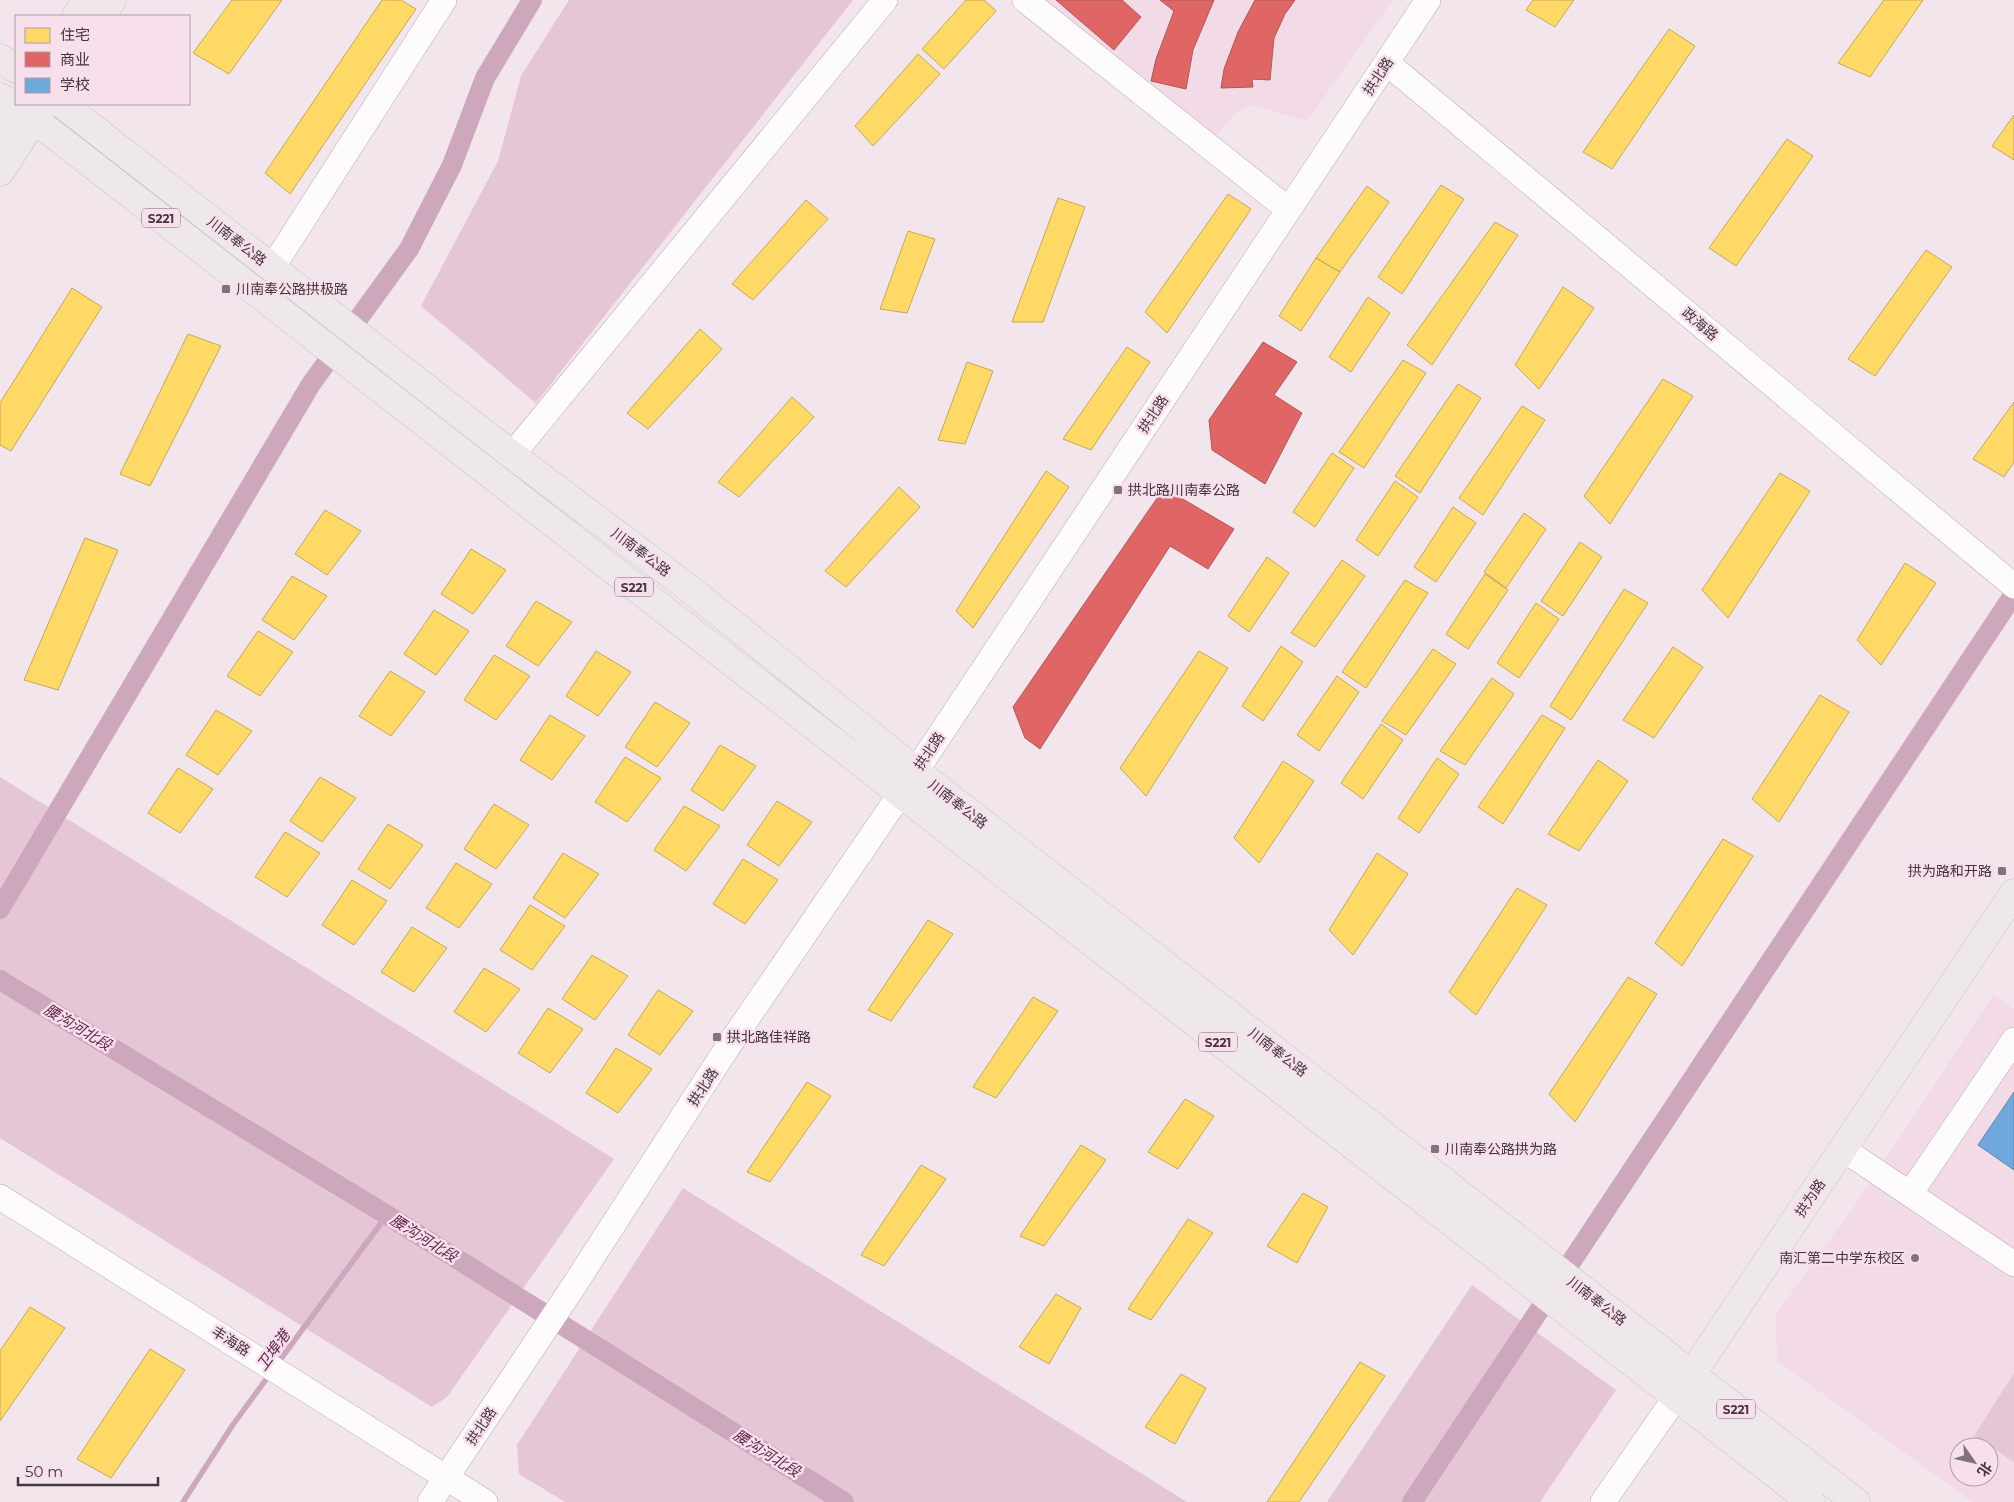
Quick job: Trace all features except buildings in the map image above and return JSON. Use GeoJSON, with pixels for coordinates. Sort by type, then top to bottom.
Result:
{"type":"FeatureCollection","features":[{"type":"Feature","properties":{"kind":"main road"},"geometry":{"type":"LineString","coordinates":[[77,15],[87,0]]}},
{"type":"Feature","properties":{"kind":"main road"},"geometry":{"type":"LineString","coordinates":[[102,15],[112,0]]}},
{"type":"Feature","properties":{"kind":"main road"},"geometry":{"type":"LineString","coordinates":[[0,58],[15,68]]}},
{"type":"Feature","properties":{"kind":"main road","name":"川南奉公路"},"geometry":{"type":"LineString","coordinates":[[63,105],[512,456],[687,588],[916,771],[1856,1502]]}},
{"type":"Feature","properties":{"kind":"main road"},"geometry":{"type":"LineString","coordinates":[[0,133],[23,106]]}},
{"type":"Feature","properties":{"kind":"main road"},"geometry":{"type":"LineString","coordinates":[[0,172],[23,106]]}},
{"type":"Feature","properties":{"kind":"main road","name":"川南奉公路"},"geometry":{"type":"LineString","coordinates":[[23,106],[304,330],[1811,1502]]}},
{"type":"Feature","properties":{"kind":"main road","name":"拱为路"},"geometry":{"type":"LineString","coordinates":[[1692,1374],[2014,893]]}},
{"type":"Feature","properties":{"kind":"street"},"geometry":{"type":"LineString","coordinates":[[272,268],[444,0]]}},
{"type":"Feature","properties":{"kind":"street"},"geometry":{"type":"LineString","coordinates":[[512,456],[885,0]]}},
{"type":"Feature","properties":{"kind":"street"},"geometry":{"type":"LineString","coordinates":[[1025,0],[1289,210]]}},
{"type":"Feature","properties":{"kind":"street","name":"拱北路"},"geometry":{"type":"LineString","coordinates":[[430,1502],[573,1287],[729,1045],[916,771],[1428,0]]}},
{"type":"Feature","properties":{"kind":"street","name":"政海路"},"geometry":{"type":"LineString","coordinates":[[1387,63],[2014,586]]}},
{"type":"Feature","properties":{"kind":"street"},"geometry":{"type":"LineString","coordinates":[[1910,1194],[2014,1040]]}},
{"type":"Feature","properties":{"kind":"street"},"geometry":{"type":"LineString","coordinates":[[1843,1149],[2014,1264]]}},
{"type":"Feature","properties":{"kind":"street","name":"丰海路"},"geometry":{"type":"LineString","coordinates":[[0,1197],[485,1502]]}},
{"type":"Feature","properties":{"kind":"street","name":"拱为路"},"geometry":{"type":"LineString","coordinates":[[1603,1502],[1692,1374]]}},
{"type":"Feature","properties":{"kind":"shaded area"},"geometry":{"type":"Polygon","coordinates":[[[569,0],[853,0],[536,403],[421,306],[498,161],[521,76],[569,0]]]}},
{"type":"Feature","properties":{"kind":"shaded area"},"geometry":{"type":"Polygon","coordinates":[[[1039,0],[1393,0],[1307,121],[1252,105],[1234,114],[1213,139],[1039,0]]]}},
{"type":"Feature","properties":{"kind":"shaded area"},"geometry":{"type":"Polygon","coordinates":[[[0,777],[614,1159],[447,1397],[432,1407],[0,1138],[0,777]]]}},
{"type":"Feature","properties":{"kind":"shaded area","name":"南汇第二中学东校区"},"geometry":{"type":"Polygon","coordinates":[[[1994,994],[2014,1010],[2014,1502],[1973,1502],[1952,1487],[1999,1487],[1999,1437],[1949,1437],[1949,1485],[1777,1361],[1776,1314],[1857,1202],[1994,994]]]}},
{"type":"Feature","properties":{"kind":"shaded area"},"geometry":{"type":"Polygon","coordinates":[[[683,1188],[1187,1502],[565,1502],[519,1474],[517,1445],[683,1188]]]}},
{"type":"Feature","properties":{"kind":"shaded area"},"geometry":{"type":"Polygon","coordinates":[[[1472,1285],[1616,1390],[1540,1502],[1327,1502],[1472,1285]]]}},
{"type":"Feature","properties":{"kind":"shaded area"},"geometry":{"type":"Polygon","coordinates":[[[2014,1373],[2014,1462],[1999,1452],[1999,1437],[1974,1436],[2014,1373]]]}},
{"type":"Feature","properties":{"kind":"waterway"},"geometry":{"type":"LineString","coordinates":[[0,909],[311,384],[409,249],[452,165],[485,78],[532,0]]}},
{"type":"Feature","properties":{"kind":"waterway"},"geometry":{"type":"LineString","coordinates":[[1412,1502],[2014,594]]}},
{"type":"Feature","properties":{"kind":"waterway","name":"腰沟河北段"},"geometry":{"type":"LineString","coordinates":[[0,980],[387,1215],[844,1502]]}},
{"type":"Feature","properties":{"kind":"waterway","name":"卫埠港"},"geometry":{"type":"LineString","coordinates":[[277,1364],[387,1215]]}},
{"type":"Feature","properties":{"kind":"waterway","name":"卫埠港"},"geometry":{"type":"LineString","coordinates":[[183,1502],[232,1426],[270,1374]]}},
{"type":"Feature","properties":{"kind":"place","name":"川南奉公路拱极路"},"geometry":{"type":"Point","coordinates":[226,289]}},
{"type":"Feature","properties":{"kind":"place","name":"拱北路川南奉公路"},"geometry":{"type":"Point","coordinates":[1118,490]}},
{"type":"Feature","properties":{"kind":"place","name":"拱为路和开路"},"geometry":{"type":"Point","coordinates":[2002,871]}},
{"type":"Feature","properties":{"kind":"place","name":"拱北路佳祥路"},"geometry":{"type":"Point","coordinates":[717,1037]}},
{"type":"Feature","properties":{"kind":"place","name":"川南奉公路拱为路"},"geometry":{"type":"Point","coordinates":[1435,1149]}},
{"type":"Feature","properties":{"kind":"place","name":"南汇第二中学东校区"},"geometry":{"type":"Point","coordinates":[1915,1258]}}]}
